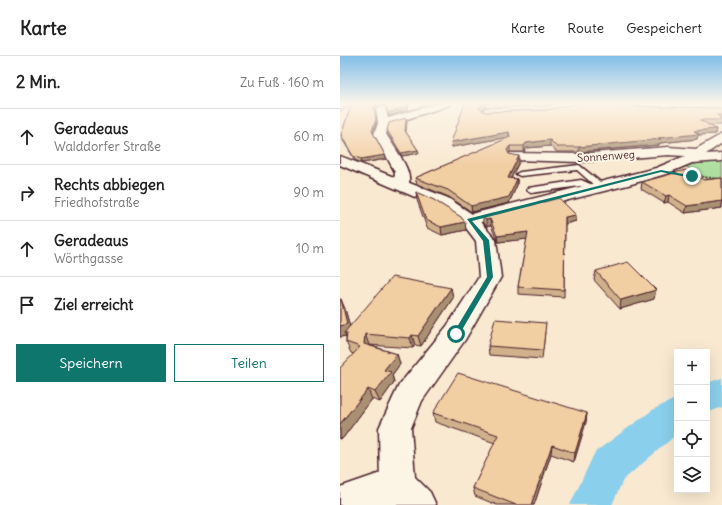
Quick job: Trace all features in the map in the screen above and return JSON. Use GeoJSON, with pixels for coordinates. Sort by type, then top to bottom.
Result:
{"type":"FeatureCollection","features":[{"type":"Feature","properties":{"kind":"street"},"geometry":{"type":"LineString","coordinates":[[384,124],[380,134],[402,172],[402,185]]}},
{"type":"Feature","properties":{"kind":"street"},"geometry":{"type":"LineString","coordinates":[[469,220],[661,171],[694,156],[719,141]]}},
{"type":"Feature","properties":{"kind":"street","name":"Sonnenweg"},"geometry":{"type":"LineString","coordinates":[[515,156],[579,158],[668,151],[694,156]]}},
{"type":"Feature","properties":{"kind":"street"},"geometry":{"type":"LineString","coordinates":[[694,156],[722,157]]}},
{"type":"Feature","properties":{"kind":"street"},"geometry":{"type":"LineString","coordinates":[[340,160],[442,202],[469,220],[486,240],[490,277],[456,334],[410,394],[395,428],[408,495],[341,505]]}},
{"type":"Feature","properties":{"kind":"lane"},"geometry":{"type":"LineString","coordinates":[[520,174],[579,167],[598,188]]}},
{"type":"Feature","properties":{"kind":"lane"},"geometry":{"type":"LineString","coordinates":[[531,190],[581,182],[598,188]]}},
{"type":"Feature","properties":{"kind":"path"},"geometry":{"type":"LineString","coordinates":[[707,181],[692,176],[722,179]]}},
{"type":"Feature","properties":{"kind":"green space"},"geometry":{"type":"Polygon","coordinates":[[[722,159],[722,187],[685,166],[722,159]]]}},
{"type":"Feature","properties":{"kind":"building"},"geometry":{"type":"Polygon","coordinates":[[[345,124],[374,124],[372,131],[385,155],[361,159],[353,156],[341,135],[345,124]]]}},
{"type":"Feature","properties":{"kind":"building"},"geometry":{"type":"Polygon","coordinates":[[[389,124],[406,124],[405,131],[418,150],[401,153],[387,130],[389,124]]]}},
{"type":"Feature","properties":{"kind":"building"},"geometry":{"type":"Polygon","coordinates":[[[457,124],[707,124],[716,129],[694,131],[699,134],[658,138],[661,139],[579,147],[557,147],[550,140],[526,143],[524,146],[510,146],[507,150],[509,154],[519,156],[508,178],[517,179],[509,197],[471,206],[448,190],[415,178],[510,137],[509,132],[451,142],[457,124]]]}},
{"type":"Feature","properties":{"kind":"building"},"geometry":{"type":"Polygon","coordinates":[[[685,170],[704,180],[722,178],[722,201],[687,206],[669,195],[666,196],[642,182],[685,170]]]}},
{"type":"Feature","properties":{"kind":"building"},"geometry":{"type":"Polygon","coordinates":[[[416,192],[434,200],[461,217],[465,222],[441,227],[426,220],[416,192]]]}},
{"type":"Feature","properties":{"kind":"building"},"geometry":{"type":"Polygon","coordinates":[[[559,198],[576,215],[565,217],[564,290],[518,287],[528,232],[497,236],[490,219],[486,220],[483,217],[559,198]]]}},
{"type":"Feature","properties":{"kind":"building"},"geometry":{"type":"Polygon","coordinates":[[[628,262],[656,290],[621,300],[596,271],[628,262]]]}},
{"type":"Feature","properties":{"kind":"building"},"geometry":{"type":"Polygon","coordinates":[[[392,277],[451,288],[418,336],[412,335],[410,338],[365,334],[364,344],[397,354],[384,370],[391,372],[375,392],[368,389],[340,424],[340,368],[360,347],[346,342],[347,333],[344,333],[392,277]]]}},
{"type":"Feature","properties":{"kind":"building"},"geometry":{"type":"Polygon","coordinates":[[[340,299],[347,324],[340,326],[340,299]]]}},
{"type":"Feature","properties":{"kind":"building"},"geometry":{"type":"Polygon","coordinates":[[[495,319],[546,323],[543,350],[488,346],[495,319]]]}},
{"type":"Feature","properties":{"kind":"building"},"geometry":{"type":"Polygon","coordinates":[[[458,373],[587,413],[575,453],[552,445],[531,505],[516,505],[473,488],[498,435],[433,413],[458,373]]]}},
{"type":"Feature","properties":{"kind":"waterway"},"geometry":{"type":"LineString","coordinates":[[710,397],[722,392]]}},
{"type":"Feature","properties":{"kind":"waterway"},"geometry":{"type":"LineString","coordinates":[[591,505],[609,466],[674,416]]}},
{"type":"Feature","properties":{"kind":"route"},"geometry":{"type":"LineString","coordinates":[[456,334],[490,277],[486,240],[469,220],[623,182],[661,171],[692,176]]}}]}
